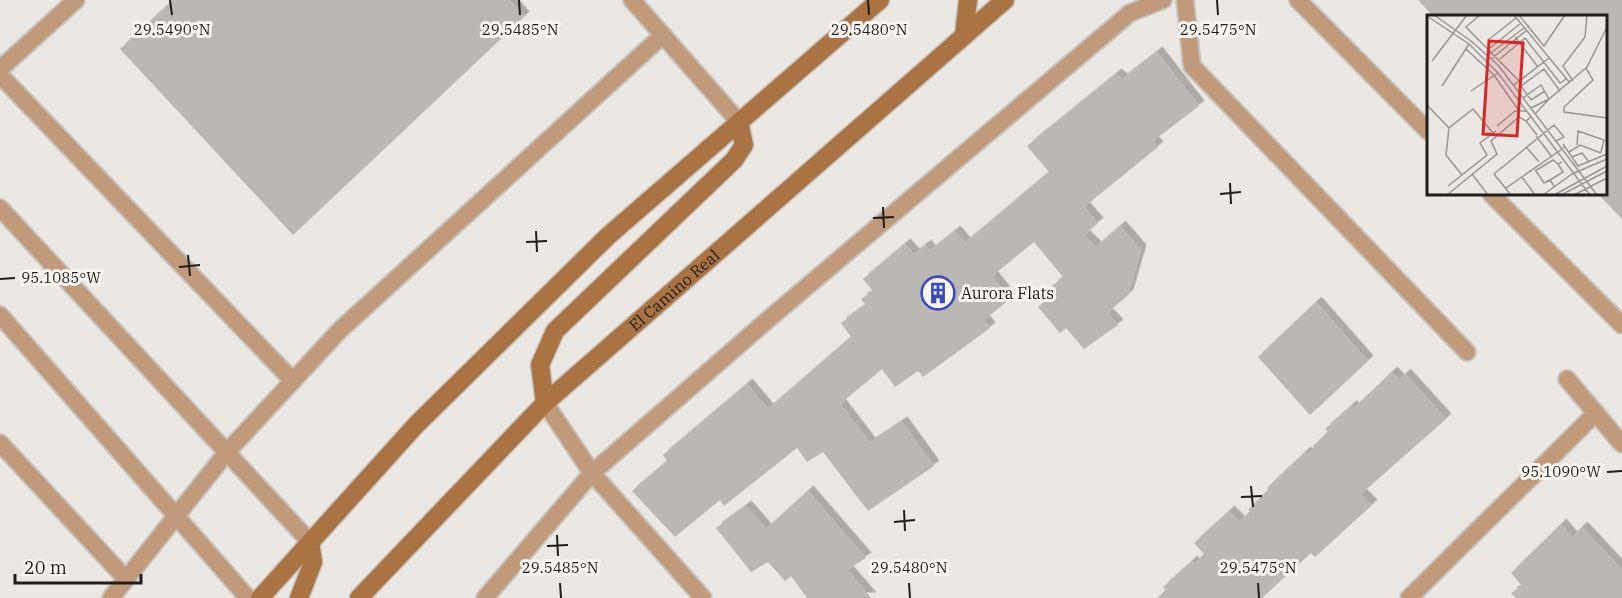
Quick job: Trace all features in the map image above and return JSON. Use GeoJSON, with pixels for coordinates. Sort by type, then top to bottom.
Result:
{"type":"FeatureCollection","features":[{"type":"Feature","properties":{"kind":"main road"},"geometry":{"type":"LineString","coordinates":[[260,598],[416,425],[608,236],[880,0]]}},
{"type":"Feature","properties":{"kind":"main road"},"geometry":{"type":"LineString","coordinates":[[964,35],[968,0]]}},
{"type":"Feature","properties":{"kind":"main road","name":"El Camino Real"},"geometry":{"type":"LineString","coordinates":[[359,598],[545,403],[1005,0]]}},
{"type":"Feature","properties":{"kind":"main road"},"geometry":{"type":"LineString","coordinates":[[545,403],[540,365],[555,331],[734,160],[744,145],[739,122]]}},
{"type":"Feature","properties":{"kind":"main road"},"geometry":{"type":"LineString","coordinates":[[299,598],[313,562],[310,542]]}},
{"type":"Feature","properties":{"kind":"lane"},"geometry":{"type":"LineString","coordinates":[[0,69],[76,0]]}},
{"type":"Feature","properties":{"kind":"lane"},"geometry":{"type":"LineString","coordinates":[[632,0],[739,122]]}},
{"type":"Feature","properties":{"kind":"lane"},"geometry":{"type":"LineString","coordinates":[[485,598],[592,473],[771,317],[1130,13],[1163,0]]}},
{"type":"Feature","properties":{"kind":"lane"},"geometry":{"type":"LineString","coordinates":[[1185,0],[1192,66],[1467,352]]}},
{"type":"Feature","properties":{"kind":"lane"},"geometry":{"type":"LineString","coordinates":[[1298,0],[1427,129]]}},
{"type":"Feature","properties":{"kind":"lane"},"geometry":{"type":"LineString","coordinates":[[111,598],[226,452],[340,330],[663,35]]}},
{"type":"Feature","properties":{"kind":"lane"},"geometry":{"type":"LineString","coordinates":[[0,75],[293,381]]}},
{"type":"Feature","properties":{"kind":"lane"},"geometry":{"type":"LineString","coordinates":[[1492,195],[1622,324]]}},
{"type":"Feature","properties":{"kind":"lane"},"geometry":{"type":"LineString","coordinates":[[0,208],[310,542]]}},
{"type":"Feature","properties":{"kind":"lane"},"geometry":{"type":"LineString","coordinates":[[0,315],[248,598]]}},
{"type":"Feature","properties":{"kind":"lane"},"geometry":{"type":"LineString","coordinates":[[1567,379],[1622,444]]}},
{"type":"Feature","properties":{"kind":"lane"},"geometry":{"type":"LineString","coordinates":[[545,403],[592,473],[703,598]]}},
{"type":"Feature","properties":{"kind":"lane"},"geometry":{"type":"LineString","coordinates":[[1409,598],[1596,413]]}},
{"type":"Feature","properties":{"kind":"lane"},"geometry":{"type":"LineString","coordinates":[[0,443],[126,579]]}},
{"type":"Feature","properties":{"kind":"building"},"geometry":{"type":"Polygon","coordinates":[[[173,0],[509,0],[524,17],[293,235],[120,49],[173,0]]]}},
{"type":"Feature","properties":{"kind":"building"},"geometry":{"type":"Polygon","coordinates":[[[1418,0],[1622,0],[1622,219],[1599,195],[1607,195],[1607,15],[1432,15],[1418,0]]]}},
{"type":"Feature","properties":{"kind":"building","name":"Aurora Flats"},"geometry":{"type":"Polygon","coordinates":[[[1157,52],[1199,106],[1153,141],[1158,147],[1084,207],[1098,223],[1084,235],[1096,247],[1120,226],[1141,250],[1128,295],[1107,313],[1118,325],[1084,349],[1066,328],[1060,333],[1038,307],[1057,291],[1052,286],[1063,277],[1034,242],[992,276],[1010,299],[984,320],[990,328],[923,377],[918,371],[895,387],[882,369],[840,404],[870,443],[902,422],[934,466],[868,511],[823,452],[807,462],[797,448],[724,506],[720,500],[675,537],[632,491],[667,461],[663,455],[747,384],[768,409],[851,337],[841,323],[866,305],[861,299],[873,291],[863,279],[905,244],[914,254],[926,245],[930,251],[955,231],[965,243],[1049,172],[1027,146],[1116,74],[1122,79],[1157,52]]]}},
{"type":"Feature","properties":{"kind":"building"},"geometry":{"type":"Polygon","coordinates":[[[1316,302],[1368,361],[1310,415],[1258,357],[1316,302]]]}},
{"type":"Feature","properties":{"kind":"building"},"geometry":{"type":"Polygon","coordinates":[[[1392,372],[1399,380],[1405,374],[1446,419],[1361,494],[1372,505],[1315,557],[1311,553],[1262,598],[1157,598],[1166,590],[1163,587],[1192,561],[1194,564],[1204,554],[1194,543],[1229,511],[1240,522],[1250,511],[1248,510],[1268,490],[1267,488],[1305,452],[1308,454],[1314,448],[1313,446],[1328,432],[1325,429],[1351,406],[1354,408],[1392,372]]]}},
{"type":"Feature","properties":{"kind":"building"},"geometry":{"type":"Polygon","coordinates":[[[808,491],[866,558],[847,570],[871,598],[807,598],[791,576],[785,581],[768,562],[751,572],[716,528],[746,506],[766,529],[808,491]]]}},
{"type":"Feature","properties":{"kind":"building"},"geometry":{"type":"Polygon","coordinates":[[[1561,524],[1572,537],[1582,527],[1622,570],[1622,598],[1516,598],[1511,593],[1522,586],[1511,573],[1561,524]]]}},
{"type":"Feature","properties":{"kind":"place","name":"Aurora Flats"},"geometry":{"type":"Point","coordinates":[938,293]}}]}
